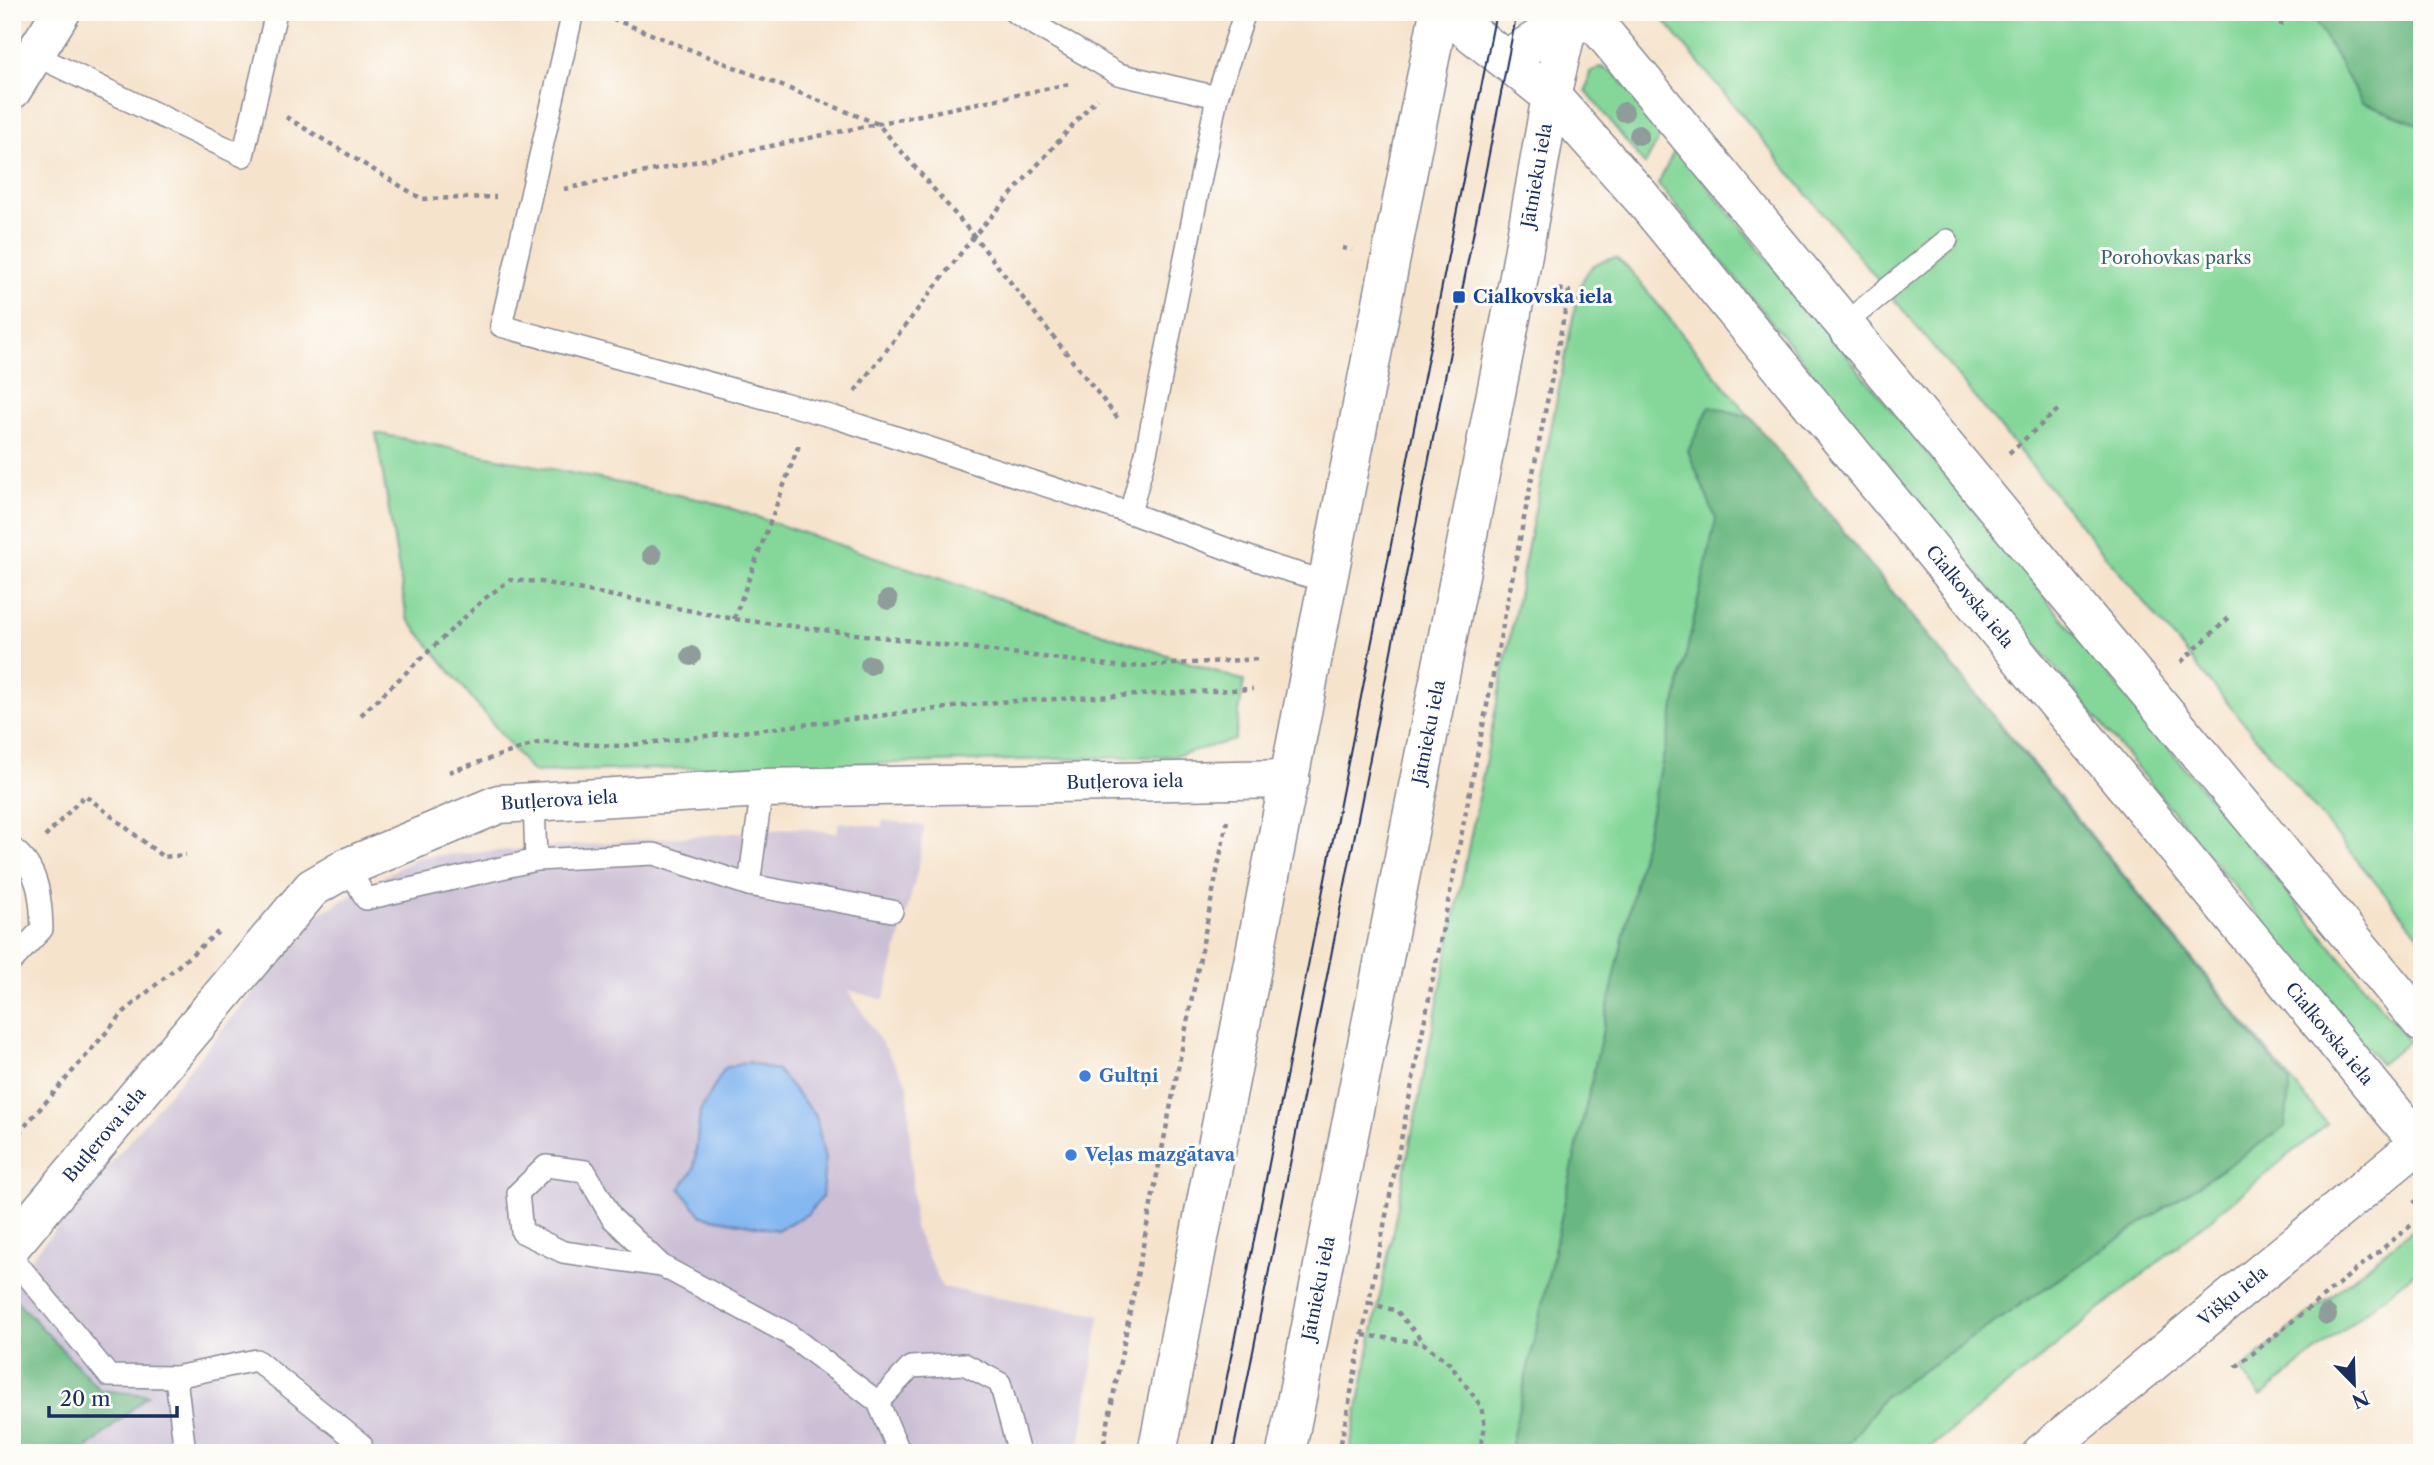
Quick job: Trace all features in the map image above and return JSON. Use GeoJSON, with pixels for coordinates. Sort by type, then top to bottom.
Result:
{"type":"FeatureCollection","features":[{"type":"Feature","properties":{"kind":"street"},"geometry":{"type":"LineString","coordinates":[[12,90],[61,12]]}},
{"type":"Feature","properties":{"kind":"street"},"geometry":{"type":"LineString","coordinates":[[1157,1453],[1439,12]]}},
{"type":"Feature","properties":{"kind":"street","name":"Cialkovska iela"},"geometry":{"type":"LineString","coordinates":[[1445,12],[1508,58],[1552,96],[1642,198],[2420,1142]]}},
{"type":"Feature","properties":{"kind":"street"},"geometry":{"type":"LineString","coordinates":[[1508,58],[1570,16],[1597,25],[2422,1023]]}},
{"type":"Feature","properties":{"kind":"street","name":"Jātnieku iela"},"geometry":{"type":"LineString","coordinates":[[1286,1453],[1516,296],[1552,96],[1570,16]]}},
{"type":"Feature","properties":{"kind":"street","name":"Butļerova iela"},"geometry":{"type":"LineString","coordinates":[[12,1245],[312,888],[348,867],[499,804],[762,788],[1290,779]]}},
{"type":"Feature","properties":{"kind":"street","name":"Višķu iela"},"geometry":{"type":"LineString","coordinates":[[2042,1453],[2420,1142]]}},
{"type":"Feature","properties":{"kind":"lane"},"geometry":{"type":"LineString","coordinates":[[35,55],[243,156],[276,12]]}},
{"type":"Feature","properties":{"kind":"lane"},"geometry":{"type":"LineString","coordinates":[[573,12],[501,326],[834,417],[1130,513],[1276,567],[1328,582]]}},
{"type":"Feature","properties":{"kind":"lane"},"geometry":{"type":"LineString","coordinates":[[1014,12],[1118,74],[1217,97]]}},
{"type":"Feature","properties":{"kind":"lane"},"geometry":{"type":"LineString","coordinates":[[1130,513],[1146,453],[1217,97],[1245,12]]}},
{"type":"Feature","properties":{"kind":"lane"},"geometry":{"type":"LineString","coordinates":[[1843,325],[1947,240]]}},
{"type":"Feature","properties":{"kind":"lane"},"geometry":{"type":"LineString","coordinates":[[749,885],[762,788]]}},
{"type":"Feature","properties":{"kind":"lane"},"geometry":{"type":"LineString","coordinates":[[534,801],[536,860]]}},
{"type":"Feature","properties":{"kind":"lane"},"geometry":{"type":"LineString","coordinates":[[12,961],[42,929],[41,894],[19,853]]}},
{"type":"Feature","properties":{"kind":"lane"},"geometry":{"type":"LineString","coordinates":[[348,867],[366,899],[536,860],[654,854],[749,885],[892,911]]}},
{"type":"Feature","properties":{"kind":"lane"},"geometry":{"type":"LineString","coordinates":[[662,1266],[564,1252],[523,1232],[518,1193],[546,1166],[585,1171],[612,1217],[662,1266],[787,1333],[878,1402],[901,1453]]}},
{"type":"Feature","properties":{"kind":"lane"},"geometry":{"type":"LineString","coordinates":[[12,1257],[110,1376],[176,1377],[256,1360],[361,1444],[359,1453]]}},
{"type":"Feature","properties":{"kind":"lane"},"geometry":{"type":"LineString","coordinates":[[878,1402],[911,1367],[964,1364],[1000,1383],[1019,1453]]}},
{"type":"Feature","properties":{"kind":"lane"},"geometry":{"type":"LineString","coordinates":[[176,1377],[185,1453]]}},
{"type":"Feature","properties":{"kind":"path"},"geometry":{"type":"LineString","coordinates":[[596,12],[878,124],[974,236],[1146,453]]}},
{"type":"Feature","properties":{"kind":"path"},"geometry":{"type":"LineString","coordinates":[[2281,26],[2282,12]]}},
{"type":"Feature","properties":{"kind":"path"},"geometry":{"type":"LineString","coordinates":[[257,100],[422,198],[531,196],[1118,74]]}},
{"type":"Feature","properties":{"kind":"path"},"geometry":{"type":"LineString","coordinates":[[834,417],[974,236],[1118,74]]}},
{"type":"Feature","properties":{"kind":"path"},"geometry":{"type":"LineString","coordinates":[[1339,1453],[1569,291]]}},
{"type":"Feature","properties":{"kind":"path"},"geometry":{"type":"LineString","coordinates":[[2009,453],[2061,407]]}},
{"type":"Feature","properties":{"kind":"path"},"geometry":{"type":"LineString","coordinates":[[734,618],[811,411]]}},
{"type":"Feature","properties":{"kind":"path"},"geometry":{"type":"LineString","coordinates":[[361,715],[484,599],[510,580],[541,582],[734,618],[1124,667],[1259,659]]}},
{"type":"Feature","properties":{"kind":"path"},"geometry":{"type":"LineString","coordinates":[[2181,662],[2232,615]]}},
{"type":"Feature","properties":{"kind":"path"},"geometry":{"type":"LineString","coordinates":[[449,772],[541,741],[621,746],[997,702],[1252,689]]}},
{"type":"Feature","properties":{"kind":"path"},"geometry":{"type":"LineString","coordinates":[[19,853],[85,795],[163,857],[186,855]]}},
{"type":"Feature","properties":{"kind":"path"},"geometry":{"type":"LineString","coordinates":[[1102,1453],[1228,813]]}},
{"type":"Feature","properties":{"kind":"path"},"geometry":{"type":"LineString","coordinates":[[12,1141],[124,1012],[225,926]]}},
{"type":"Feature","properties":{"kind":"path"},"geometry":{"type":"LineString","coordinates":[[2236,1367],[2414,1223],[2422,1222]]}},
{"type":"Feature","properties":{"kind":"path"},"geometry":{"type":"LineString","coordinates":[[1369,1303],[1397,1311],[1423,1343],[1449,1363],[1481,1406],[1485,1426],[1480,1453]]}},
{"type":"Feature","properties":{"kind":"path"},"geometry":{"type":"LineString","coordinates":[[1363,1335],[1423,1343]]}},
{"type":"Feature","properties":{"kind":"shaded area"},"geometry":{"type":"Polygon","coordinates":[[[883,820],[924,826],[919,864],[884,1000],[848,990],[908,1084],[914,1227],[942,1287],[1100,1315],[1079,1453],[82,1453],[147,1396],[100,1390],[12,1296],[12,1281],[319,914],[418,857],[801,828],[837,833],[839,822],[881,827],[883,820]]]}},
{"type":"Feature","properties":{"kind":"green space","name":"Porohovkas parks"},"geometry":{"type":"Polygon","coordinates":[[[1657,12],[2422,12],[2422,939],[1657,12]]]}},
{"type":"Feature","properties":{"kind":"green space"},"geometry":{"type":"Polygon","coordinates":[[[2311,12],[2422,12],[2422,126],[2362,103],[2311,12]]]}},
{"type":"Feature","properties":{"kind":"green space"},"geometry":{"type":"Polygon","coordinates":[[[1600,67],[1615,73],[1663,131],[1645,165],[1586,91],[1590,72],[1600,67]]]}},
{"type":"Feature","properties":{"kind":"green space"},"geometry":{"type":"Polygon","coordinates":[[[1676,147],[2409,1041],[2380,1064],[1658,184],[1676,147]]]}},
{"type":"Feature","properties":{"kind":"green space"},"geometry":{"type":"Polygon","coordinates":[[[1616,258],[1629,269],[2327,1124],[1924,1453],[1349,1453],[1578,292],[1591,268],[1601,261],[1616,258]]]}},
{"type":"Feature","properties":{"kind":"green space"},"geometry":{"type":"Polygon","coordinates":[[[1710,406],[1750,417],[2290,1082],[2285,1127],[1885,1396],[1842,1453],[1509,1453],[1716,519],[1688,451],[1710,406]]]}},
{"type":"Feature","properties":{"kind":"green space"},"geometry":{"type":"Polygon","coordinates":[[[376,433],[712,502],[1244,681],[1235,740],[1174,756],[532,772],[407,618],[376,433]]]}},
{"type":"Feature","properties":{"kind":"green space"},"geometry":{"type":"Polygon","coordinates":[[[2417,1226],[2422,1232],[2422,1266],[2261,1396],[2240,1370],[2417,1226]]]}},
{"type":"Feature","properties":{"kind":"green space"},"geometry":{"type":"Polygon","coordinates":[[[12,1296],[100,1390],[148,1395],[82,1453],[12,1453],[12,1296]]]}},
{"type":"Feature","properties":{"kind":"water"},"geometry":{"type":"Polygon","coordinates":[[[748,1062],[778,1071],[816,1116],[825,1160],[822,1197],[808,1214],[777,1230],[702,1216],[680,1189],[694,1169],[700,1111],[725,1068],[748,1062]]]}},
{"type":"Feature","properties":{"kind":"tram line"},"geometry":{"type":"LineString","coordinates":[[1212,1453],[1496,12]]}},
{"type":"Feature","properties":{"kind":"tram line"},"geometry":{"type":"LineString","coordinates":[[1233,1453],[1517,12]]}},
{"type":"Feature","properties":{"kind":"place","name":"Cialkovska iela"},"geometry":{"type":"Point","coordinates":[1459,297]}},
{"type":"Feature","properties":{"kind":"place","name":"Gultņi"},"geometry":{"type":"Point","coordinates":[1085,1076]}},
{"type":"Feature","properties":{"kind":"place","name":"Veļas mazgātava"},"geometry":{"type":"Point","coordinates":[1071,1155]}}]}
